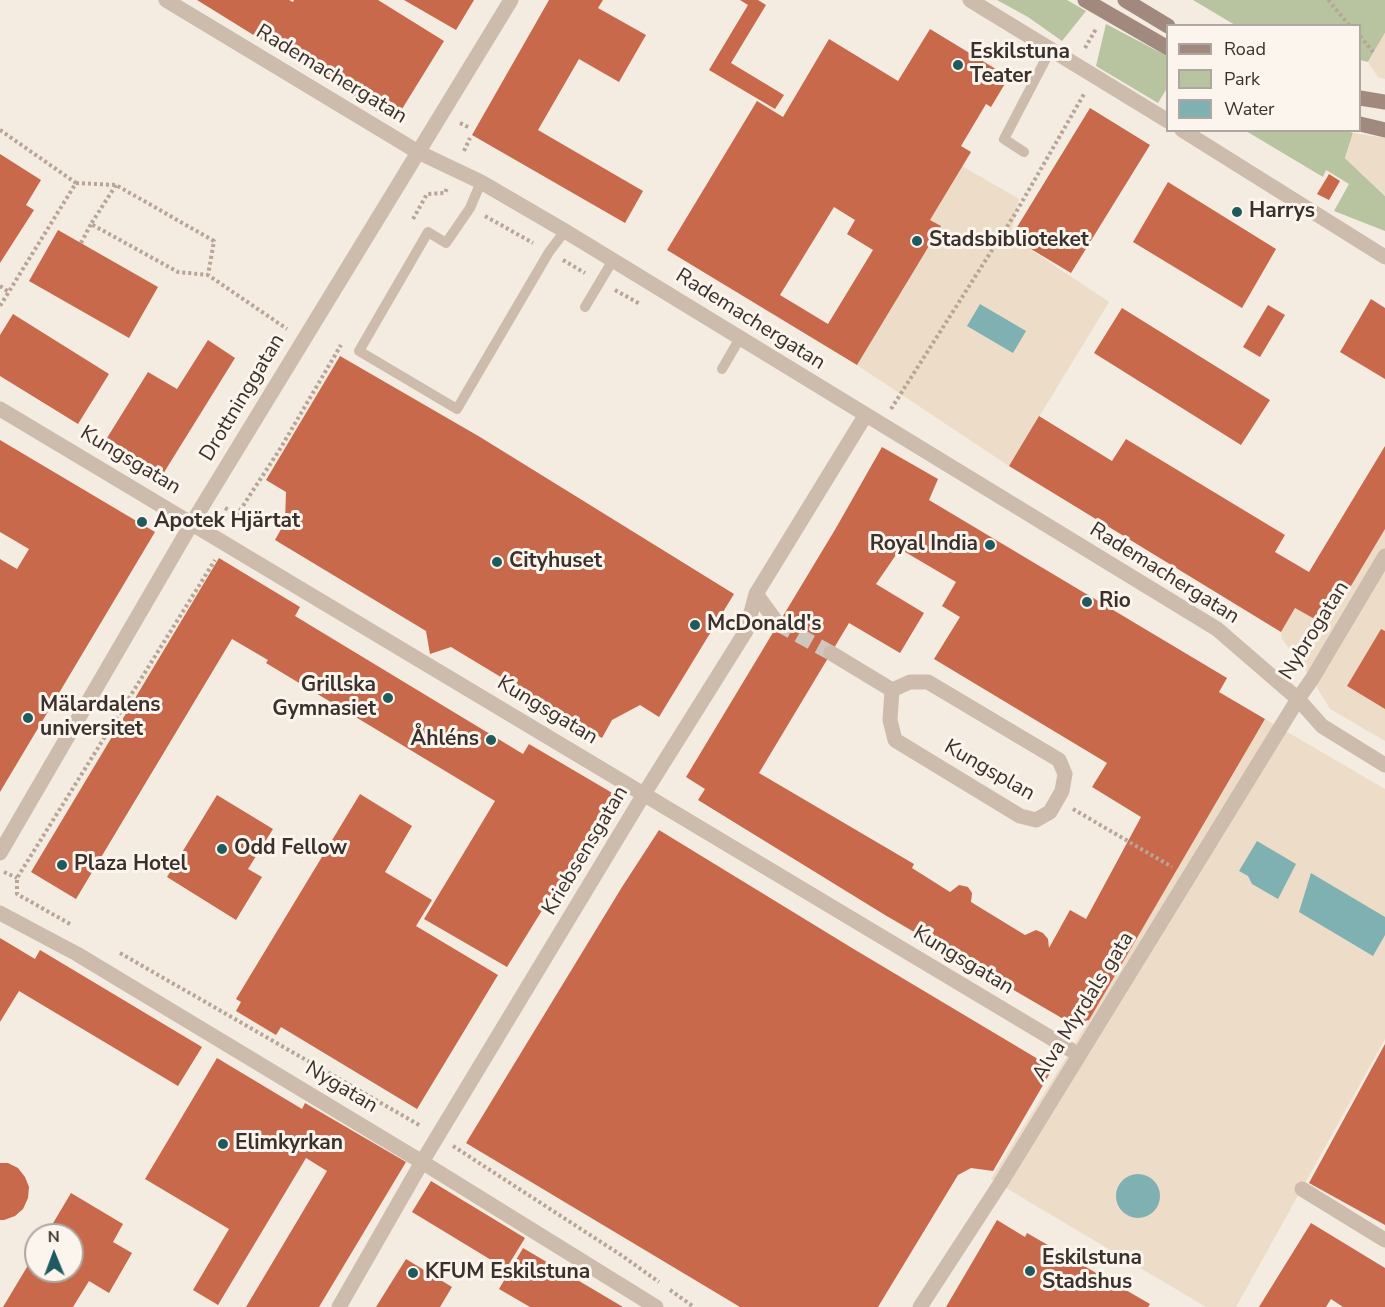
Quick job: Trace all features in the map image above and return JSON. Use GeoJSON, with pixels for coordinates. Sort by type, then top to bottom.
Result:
{"type":"FeatureCollection","features":[{"type":"Feature","properties":{"kind":"street","name":"Rademachergatan"},"geometry":{"type":"LineString","coordinates":[[166,0],[418,152],[481,182],[565,231],[1217,629],[1298,699],[1322,726],[1385,765]]}},
{"type":"Feature","properties":{"kind":"street","name":"Drottninggatan"},"geometry":{"type":"LineString","coordinates":[[0,853],[192,522],[511,0]]}},
{"type":"Feature","properties":{"kind":"street"},"geometry":{"type":"LineString","coordinates":[[970,0],[1166,120]]}},
{"type":"Feature","properties":{"kind":"street"},"geometry":{"type":"LineString","coordinates":[[1085,0],[1166,47]]}},
{"type":"Feature","properties":{"kind":"street"},"geometry":{"type":"LineString","coordinates":[[1125,0],[1166,25]]}},
{"type":"Feature","properties":{"kind":"street"},"geometry":{"type":"LineString","coordinates":[[1361,98],[1385,102]]}},
{"type":"Feature","properties":{"kind":"street"},"geometry":{"type":"LineString","coordinates":[[1361,124],[1385,130]]}},
{"type":"Feature","properties":{"kind":"street"},"geometry":{"type":"LineString","coordinates":[[1185,132],[1385,257]]}},
{"type":"Feature","properties":{"kind":"street","name":"Kungsgatan"},"geometry":{"type":"LineString","coordinates":[[0,409],[1071,1050]]}},
{"type":"Feature","properties":{"kind":"street","name":"Kriebsensgatan"},"geometry":{"type":"LineString","coordinates":[[339,1307],[422,1162],[644,794],[746,632],[756,594],[865,416]]}},
{"type":"Feature","properties":{"kind":"street","name":"Nybrogatan"},"geometry":{"type":"LineString","coordinates":[[1280,728],[1385,556]]}},
{"type":"Feature","properties":{"kind":"street"},"geometry":{"type":"LineString","coordinates":[[756,594],[778,624]]}},
{"type":"Feature","properties":{"kind":"street"},"geometry":{"type":"LineString","coordinates":[[831,653],[892,690]]}},
{"type":"Feature","properties":{"kind":"street","name":"Kungsplan"},"geometry":{"type":"LineString","coordinates":[[910,682],[928,682],[1059,760],[1065,774],[1062,791],[1050,812],[1036,820],[1020,816],[895,740],[890,720],[892,690],[910,682]]}},
{"type":"Feature","properties":{"kind":"street","name":"Alva Myrdals gata"},"geometry":{"type":"LineString","coordinates":[[920,1307],[1000,1184],[1280,728]]}},
{"type":"Feature","properties":{"kind":"street","name":"Nygatan"},"geometry":{"type":"LineString","coordinates":[[0,913],[77,954],[422,1162],[656,1307]]}},
{"type":"Feature","properties":{"kind":"street"},"geometry":{"type":"LineString","coordinates":[[1302,1189],[1385,1240]]}},
{"type":"Feature","properties":{"kind":"lane"},"geometry":{"type":"LineString","coordinates":[[1024,153],[1004,139],[1051,49]]}},
{"type":"Feature","properties":{"kind":"lane"},"geometry":{"type":"LineString","coordinates":[[481,182],[470,208],[446,243],[428,232],[359,351],[457,409],[549,252],[565,231]]}},
{"type":"Feature","properties":{"kind":"lane"},"geometry":{"type":"LineString","coordinates":[[585,307],[613,260]]}},
{"type":"Feature","properties":{"kind":"lane"},"geometry":{"type":"LineString","coordinates":[[722,369],[740,338]]}},
{"type":"Feature","properties":{"kind":"path"},"geometry":{"type":"LineString","coordinates":[[1328,0],[1348,24]]}},
{"type":"Feature","properties":{"kind":"path"},"geometry":{"type":"LineString","coordinates":[[881,425],[1015,214],[1085,95],[1075,64],[1106,12]]}},
{"type":"Feature","properties":{"kind":"path"},"geometry":{"type":"LineString","coordinates":[[1361,38],[1373,52]]}},
{"type":"Feature","properties":{"kind":"path"},"geometry":{"type":"LineString","coordinates":[[0,130],[76,183],[116,185],[214,241],[208,274]]}},
{"type":"Feature","properties":{"kind":"path"},"geometry":{"type":"LineString","coordinates":[[0,306],[76,183]]}},
{"type":"Feature","properties":{"kind":"path"},"geometry":{"type":"LineString","coordinates":[[81,243],[116,185]]}},
{"type":"Feature","properties":{"kind":"path"},"geometry":{"type":"LineString","coordinates":[[91,224],[178,272],[208,274],[292,333]]}},
{"type":"Feature","properties":{"kind":"path"},"geometry":{"type":"LineString","coordinates":[[0,286],[9,292]]}},
{"type":"Feature","properties":{"kind":"path"},"geometry":{"type":"LineString","coordinates":[[78,929],[17,894],[17,878],[225,543]]}},
{"type":"Feature","properties":{"kind":"path"},"geometry":{"type":"LineString","coordinates":[[1057,800],[1188,877]]}},
{"type":"Feature","properties":{"kind":"path"},"geometry":{"type":"LineString","coordinates":[[119,953],[438,1136],[624,1257],[694,1307]]}},
{"type":"Feature","properties":{"kind":"green space"},"geometry":{"type":"Polygon","coordinates":[[[997,0],[1067,0],[1086,11],[1062,41],[1028,17],[997,0]]]}},
{"type":"Feature","properties":{"kind":"green space"},"geometry":{"type":"Polygon","coordinates":[[[1193,0],[1385,0],[1385,33],[1368,62],[1361,60],[1361,24],[1233,24],[1193,0]]]}},
{"type":"Feature","properties":{"kind":"green space"},"geometry":{"type":"Polygon","coordinates":[[[1106,24],[1166,55],[1166,90],[1158,103],[1096,66],[1106,24]]]}},
{"type":"Feature","properties":{"kind":"green space"},"geometry":{"type":"Polygon","coordinates":[[[1248,132],[1353,133],[1345,158],[1385,196],[1385,231],[1334,211],[1349,184],[1326,170],[1323,177],[1248,132]]]}},
{"type":"Feature","properties":{"kind":"shaded area"},"geometry":{"type":"Polygon","coordinates":[[[1385,33],[1385,79],[1378,77],[1368,62],[1385,33]]]}},
{"type":"Feature","properties":{"kind":"shaded area"},"geometry":{"type":"Polygon","coordinates":[[[1353,133],[1385,138],[1385,196],[1345,158],[1353,133]]]}},
{"type":"Feature","properties":{"kind":"shaded area"},"geometry":{"type":"Polygon","coordinates":[[[962,166],[1019,199],[1010,236],[1109,302],[1009,466],[857,365],[940,226],[930,220],[962,166]]]}},
{"type":"Feature","properties":{"kind":"shaded area"},"geometry":{"type":"Polygon","coordinates":[[[1385,529],[1385,631],[1381,629],[1347,686],[1385,709],[1385,741],[1330,709],[1312,679],[1282,639],[1281,632],[1295,608],[1327,626],[1385,529]]]}},
{"type":"Feature","properties":{"kind":"shaded area"},"geometry":{"type":"Polygon","coordinates":[[[1265,719],[1385,789],[1385,1039],[1236,1307],[1206,1307],[991,1179],[1071,1050],[1265,719]]]}},
{"type":"Feature","properties":{"kind":"water"},"geometry":{"type":"Polygon","coordinates":[[[980,304],[1026,331],[1013,353],[967,326],[980,304]]]}},
{"type":"Feature","properties":{"kind":"water"},"geometry":{"type":"Polygon","coordinates":[[[1257,841],[1296,864],[1278,899],[1252,884],[1248,876],[1239,871],[1257,841]]]}},
{"type":"Feature","properties":{"kind":"water"},"geometry":{"type":"Polygon","coordinates":[[[1311,873],[1385,917],[1385,935],[1373,956],[1299,912],[1311,873]]]}},
{"type":"Feature","properties":{"kind":"water"},"geometry":{"type":"Polygon","coordinates":[[[1138,1174],[1147,1175],[1154,1180],[1159,1187],[1159,1205],[1154,1212],[1147,1217],[1138,1218],[1129,1217],[1122,1212],[1117,1205],[1116,1196],[1117,1187],[1122,1180],[1129,1175],[1138,1174]]]}},
{"type":"Feature","properties":{"kind":"building"},"geometry":{"type":"Polygon","coordinates":[[[197,0],[289,0],[293,2],[294,0],[378,0],[444,41],[394,122],[197,0]]]}},
{"type":"Feature","properties":{"kind":"building"},"geometry":{"type":"Polygon","coordinates":[[[404,0],[474,0],[456,30],[404,0]]]}},
{"type":"Feature","properties":{"kind":"building"},"geometry":{"type":"Polygon","coordinates":[[[549,0],[603,0],[598,8],[646,35],[619,82],[579,59],[538,130],[643,191],[625,223],[472,135],[549,0]]]}},
{"type":"Feature","properties":{"kind":"building"},"geometry":{"type":"Polygon","coordinates":[[[740,0],[758,0],[766,5],[731,63],[784,95],[775,109],[709,70],[748,5],[740,0]]]}},
{"type":"Feature","properties":{"kind":"building"},"geometry":{"type":"Polygon","coordinates":[[[930,29],[1009,77],[991,107],[986,104],[961,146],[971,152],[930,220],[941,226],[857,365],[667,250],[757,101],[783,117],[829,39],[898,81],[930,29]],[[834,207],[780,295],[828,324],[873,250],[847,234],[855,220],[834,207]]]}},
{"type":"Feature","properties":{"kind":"building"},"geometry":{"type":"Polygon","coordinates":[[[1090,108],[1150,145],[1071,273],[1011,237],[1090,108]]]}},
{"type":"Feature","properties":{"kind":"building"},"geometry":{"type":"Polygon","coordinates":[[[0,154],[41,180],[26,205],[34,210],[0,263],[0,154]]]}},
{"type":"Feature","properties":{"kind":"building"},"geometry":{"type":"Polygon","coordinates":[[[1329,174],[1340,181],[1329,200],[1317,194],[1329,174]]]}},
{"type":"Feature","properties":{"kind":"building"},"geometry":{"type":"Polygon","coordinates":[[[1168,182],[1276,249],[1242,308],[1133,242],[1168,182]]]}},
{"type":"Feature","properties":{"kind":"building"},"geometry":{"type":"Polygon","coordinates":[[[58,230],[158,287],[129,338],[29,281],[58,230]]]}},
{"type":"Feature","properties":{"kind":"building"},"geometry":{"type":"Polygon","coordinates":[[[1371,299],[1385,308],[1385,379],[1340,352],[1371,299]]]}},
{"type":"Feature","properties":{"kind":"building"},"geometry":{"type":"Polygon","coordinates":[[[1268,305],[1285,315],[1260,357],[1243,347],[1268,305]]]}},
{"type":"Feature","properties":{"kind":"building"},"geometry":{"type":"Polygon","coordinates":[[[1122,308],[1270,400],[1241,445],[1094,353],[1122,308]]]}},
{"type":"Feature","properties":{"kind":"building"},"geometry":{"type":"Polygon","coordinates":[[[13,314],[109,374],[78,424],[0,376],[0,335],[13,314]]]}},
{"type":"Feature","properties":{"kind":"building"},"geometry":{"type":"Polygon","coordinates":[[[208,340],[235,358],[163,474],[107,438],[148,372],[177,389],[208,340]]]}},
{"type":"Feature","properties":{"kind":"building","name":"Cityhuset"},"geometry":{"type":"Polygon","coordinates":[[[340,356],[480,437],[734,594],[659,717],[640,705],[612,720],[602,738],[451,647],[430,654],[426,631],[275,540],[285,522],[286,492],[266,480],[340,356]]]}},
{"type":"Feature","properties":{"kind":"building"},"geometry":{"type":"Polygon","coordinates":[[[1039,416],[1112,461],[1126,439],[1285,535],[1275,552],[1309,572],[1385,446],[1385,529],[1327,626],[1295,608],[1281,632],[1009,466],[1039,416]]]}},
{"type":"Feature","properties":{"kind":"building"},"geometry":{"type":"Polygon","coordinates":[[[0,440],[155,532],[0,792],[0,559],[17,569],[29,549],[0,532],[0,440]]]}},
{"type":"Feature","properties":{"kind":"building"},"geometry":{"type":"Polygon","coordinates":[[[882,447],[938,479],[929,500],[1227,678],[1219,692],[1265,719],[1089,1020],[1072,1024],[885,915],[698,800],[705,789],[686,777],[836,528],[882,447]],[[900,549],[876,584],[924,613],[900,653],[849,623],[759,773],[914,864],[912,868],[950,892],[959,885],[968,887],[972,893],[971,902],[1025,935],[1036,930],[1043,933],[1048,939],[1049,948],[1070,910],[1086,919],[1141,817],[1092,787],[1107,763],[934,659],[960,617],[942,606],[956,582],[900,549]]]}},
{"type":"Feature","properties":{"kind":"building"},"geometry":{"type":"Polygon","coordinates":[[[219,558],[300,607],[295,616],[523,754],[529,744],[614,794],[507,967],[424,919],[495,801],[266,663],[268,660],[232,639],[76,899],[31,872],[219,558]]]}},
{"type":"Feature","properties":{"kind":"building"},"geometry":{"type":"Polygon","coordinates":[[[1381,629],[1385,631],[1385,709],[1347,686],[1381,629]]]}},
{"type":"Feature","properties":{"kind":"building"},"geometry":{"type":"Polygon","coordinates":[[[360,794],[412,826],[385,872],[432,900],[416,926],[498,975],[417,1109],[281,1027],[276,1035],[236,1011],[241,1002],[236,999],[360,794]]]}},
{"type":"Feature","properties":{"kind":"building","name":"Odd Fellow"},"geometry":{"type":"Polygon","coordinates":[[[217,795],[273,829],[248,869],[262,877],[236,920],[167,877],[217,795]]]}},
{"type":"Feature","properties":{"kind":"building"},"geometry":{"type":"Polygon","coordinates":[[[659,830],[1053,1068],[993,1171],[971,1168],[958,1175],[878,1307],[740,1307],[466,1143],[659,830]]]}},
{"type":"Feature","properties":{"kind":"building"},"geometry":{"type":"Polygon","coordinates":[[[0,938],[35,959],[40,950],[202,1047],[178,1086],[19,991],[0,1022],[0,938]]]}},
{"type":"Feature","properties":{"kind":"building"},"geometry":{"type":"Polygon","coordinates":[[[1385,1044],[1385,1225],[1309,1183],[1385,1044]]]}},
{"type":"Feature","properties":{"kind":"building"},"geometry":{"type":"Polygon","coordinates":[[[217,1058],[302,1109],[305,1103],[406,1162],[319,1307],[246,1307],[327,1171],[306,1158],[218,1305],[193,1290],[229,1229],[145,1179],[217,1058]]]}},
{"type":"Feature","properties":{"kind":"building"},"geometry":{"type":"Polygon","coordinates":[[[0,1163],[8,1163],[18,1168],[29,1187],[28,1198],[23,1209],[15,1216],[4,1220],[0,1220],[0,1163]]]}},
{"type":"Feature","properties":{"kind":"building"},"geometry":{"type":"Polygon","coordinates":[[[431,1181],[525,1238],[506,1269],[412,1212],[431,1181]]]}},
{"type":"Feature","properties":{"kind":"building"},"geometry":{"type":"Polygon","coordinates":[[[71,1193],[123,1224],[113,1242],[132,1253],[109,1293],[89,1281],[73,1307],[3,1307],[24,1272],[24,1283],[84,1283],[84,1223],[53,1223],[71,1193]]]}},
{"type":"Feature","properties":{"kind":"building","name":"Eskilstuna Stadshus"},"geometry":{"type":"Polygon","coordinates":[[[997,1220],[1025,1237],[1027,1233],[1150,1304],[1148,1307],[946,1307],[997,1220]]]}},
{"type":"Feature","properties":{"kind":"building"},"geometry":{"type":"Polygon","coordinates":[[[1311,1223],[1385,1268],[1385,1307],[1343,1307],[1331,1299],[1326,1307],[1259,1307],[1311,1223]]]}},
{"type":"Feature","properties":{"kind":"building"},"geometry":{"type":"Polygon","coordinates":[[[523,1248],[623,1307],[530,1307],[499,1289],[523,1248]]]}},
{"type":"Feature","properties":{"kind":"building","name":"KFUM Eskilstuna"},"geometry":{"type":"Polygon","coordinates":[[[406,1259],[452,1287],[440,1307],[376,1307],[406,1259]]]}},
{"type":"Feature","properties":{"kind":"tunnel"},"geometry":{"type":"LineString","coordinates":[[778,624],[831,653]]}},
{"type":"Feature","properties":{"kind":"place","name":"Eskilstuna Teater"},"geometry":{"type":"Point","coordinates":[958,65]}},
{"type":"Feature","properties":{"kind":"place","name":"Harrys"},"geometry":{"type":"Point","coordinates":[1237,212]}},
{"type":"Feature","properties":{"kind":"place","name":"Stadsbiblioteket"},"geometry":{"type":"Point","coordinates":[917,241]}},
{"type":"Feature","properties":{"kind":"place","name":"Apotek Hjärtat"},"geometry":{"type":"Point","coordinates":[142,522]}},
{"type":"Feature","properties":{"kind":"place","name":"Royal India"},"geometry":{"type":"Point","coordinates":[990,545]}},
{"type":"Feature","properties":{"kind":"place","name":"Cityhuset"},"geometry":{"type":"Point","coordinates":[497,562]}},
{"type":"Feature","properties":{"kind":"place","name":"Rio"},"geometry":{"type":"Point","coordinates":[1087,602]}},
{"type":"Feature","properties":{"kind":"place","name":"McDonald's"},"geometry":{"type":"Point","coordinates":[695,625]}},
{"type":"Feature","properties":{"kind":"place","name":"Grillska Gymnasiet"},"geometry":{"type":"Point","coordinates":[388,698]}},
{"type":"Feature","properties":{"kind":"place","name":"Mälardalens universitet"},"geometry":{"type":"Point","coordinates":[28,718]}},
{"type":"Feature","properties":{"kind":"place","name":"Åhléns"},"geometry":{"type":"Point","coordinates":[491,740]}},
{"type":"Feature","properties":{"kind":"place","name":"Odd Fellow"},"geometry":{"type":"Point","coordinates":[222,849]}},
{"type":"Feature","properties":{"kind":"place","name":"Plaza Hotel"},"geometry":{"type":"Point","coordinates":[62,865]}},
{"type":"Feature","properties":{"kind":"place","name":"Elimkyrkan"},"geometry":{"type":"Point","coordinates":[223,1144]}},
{"type":"Feature","properties":{"kind":"place","name":"Eskilstuna Stadshus"},"geometry":{"type":"Point","coordinates":[1030,1271]}},
{"type":"Feature","properties":{"kind":"place","name":"KFUM Eskilstuna"},"geometry":{"type":"Point","coordinates":[413,1273]}}]}
